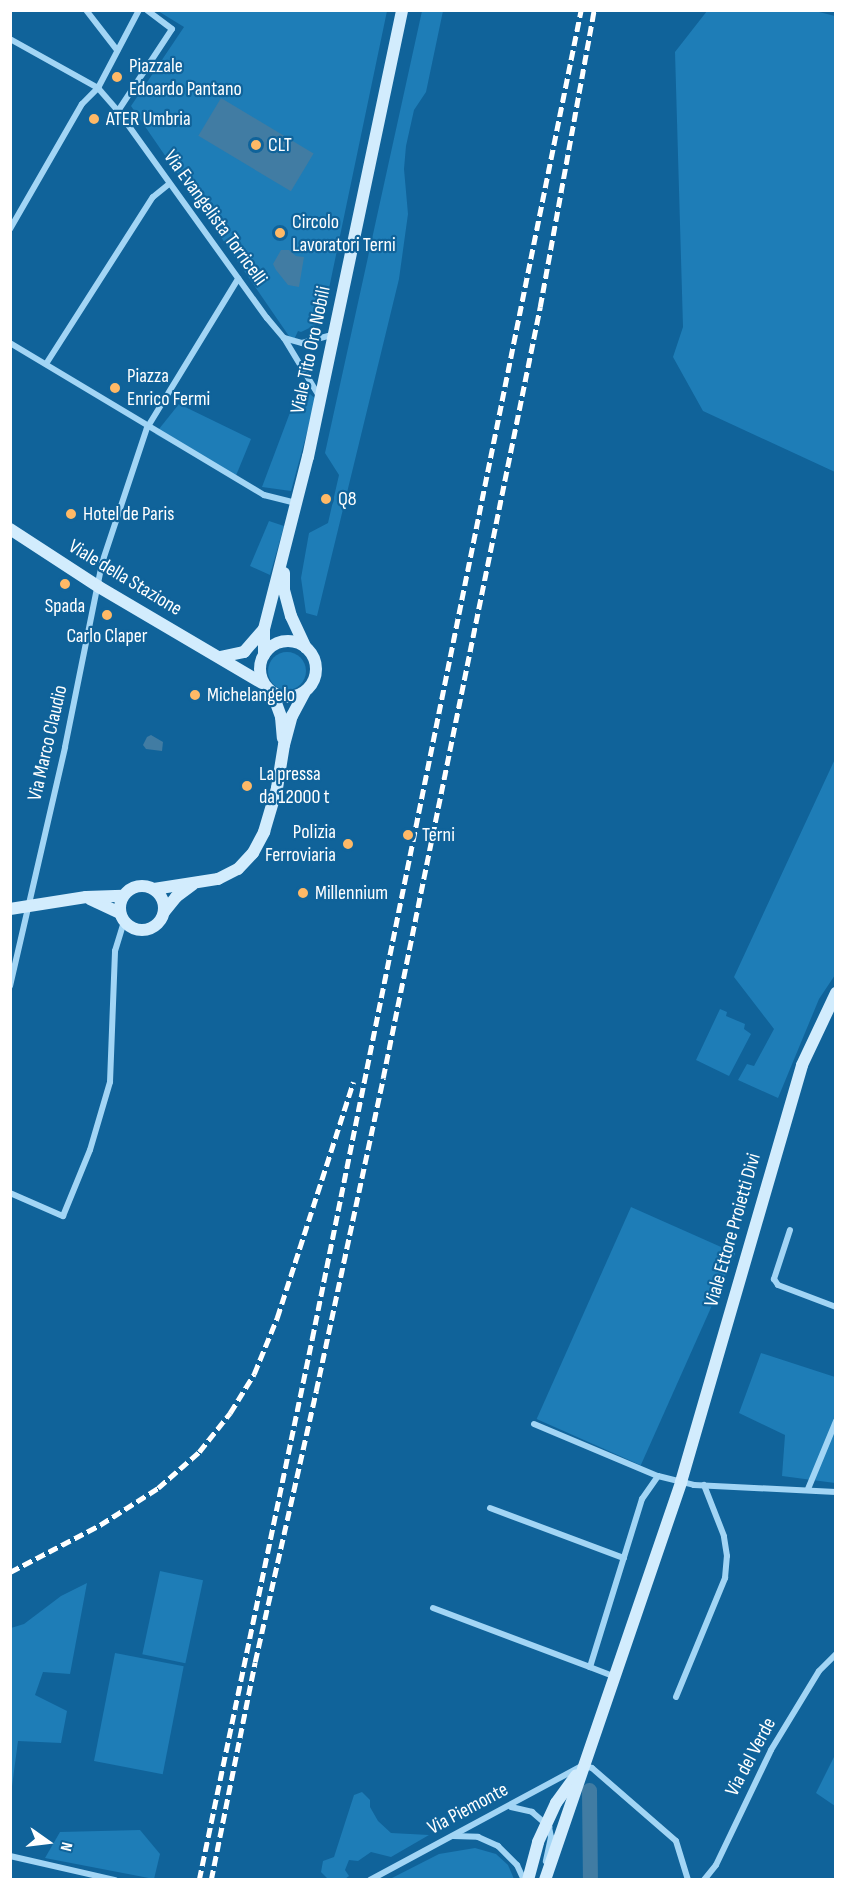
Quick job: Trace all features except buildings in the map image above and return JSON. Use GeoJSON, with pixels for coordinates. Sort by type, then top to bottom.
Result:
{"type":"FeatureCollection","features":[{"type":"Feature","properties":{"kind":"street"},"geometry":{"type":"LineString","coordinates":[[87,10],[117,50]]}},
{"type":"Feature","properties":{"kind":"street"},"geometry":{"type":"LineString","coordinates":[[10,229],[82,104],[98,88],[139,10]]}},
{"type":"Feature","properties":{"kind":"street"},"geometry":{"type":"LineString","coordinates":[[118,111],[172,29],[147,10]]}},
{"type":"Feature","properties":{"kind":"street","name":"Viale Tito Oro Nobili"},"geometry":{"type":"LineString","coordinates":[[264,655],[264,629],[285,556],[321,399],[402,10]]}},
{"type":"Feature","properties":{"kind":"street","name":"Via Evangelista Torricelli"},"geometry":{"type":"LineString","coordinates":[[10,39],[98,88],[118,111],[238,279],[284,338],[321,399]]}},
{"type":"Feature","properties":{"kind":"street"},"geometry":{"type":"LineString","coordinates":[[46,364],[153,197],[169,184]]}},
{"type":"Feature","properties":{"kind":"street"},"geometry":{"type":"LineString","coordinates":[[10,211],[18,216]]}},
{"type":"Feature","properties":{"kind":"street"},"geometry":{"type":"LineString","coordinates":[[147,428],[238,279]]}},
{"type":"Feature","properties":{"kind":"street"},"geometry":{"type":"LineString","coordinates":[[284,338],[302,342],[335,334]]}},
{"type":"Feature","properties":{"kind":"street"},"geometry":{"type":"LineString","coordinates":[[10,343],[147,428],[264,495],[297,503]]}},
{"type":"Feature","properties":{"kind":"street","name":"Via Marco Claudio"},"geometry":{"type":"LineString","coordinates":[[10,986],[99,587],[102,563],[147,428]]}},
{"type":"Feature","properties":{"kind":"street","name":"Viale della Stazione"},"geometry":{"type":"LineString","coordinates":[[10,529],[99,587],[220,657],[268,688]]}},
{"type":"Feature","properties":{"kind":"street","name":"Viale Tito Oro Nobili"},"geometry":{"type":"LineString","coordinates":[[285,556],[284,590],[291,616],[306,648]]}},
{"type":"Feature","properties":{"kind":"street"},"geometry":{"type":"LineString","coordinates":[[220,657],[244,652],[264,629]]}},
{"type":"Feature","properties":{"kind":"street"},"geometry":{"type":"LineString","coordinates":[[154,890],[218,879],[238,869],[253,853],[264,832],[277,788],[284,745],[292,716],[314,679],[316,670],[312,654],[298,643],[279,643],[264,655],[260,669],[281,717],[284,745]]}},
{"type":"Feature","properties":{"kind":"street"},"geometry":{"type":"LineString","coordinates":[[268,688],[288,698],[305,692]]}},
{"type":"Feature","properties":{"kind":"street"},"geometry":{"type":"LineString","coordinates":[[86,897],[122,917],[133,928],[149,929],[159,923],[164,912],[176,897],[197,882]]}},
{"type":"Feature","properties":{"kind":"street"},"geometry":{"type":"LineString","coordinates":[[10,909],[86,897],[123,896],[134,887],[148,887],[160,895],[164,912]]}},
{"type":"Feature","properties":{"kind":"street"},"geometry":{"type":"LineString","coordinates":[[10,1193],[63,1216],[90,1150],[110,1082],[115,951],[122,917],[123,896]]}},
{"type":"Feature","properties":{"kind":"street","name":"Viale Ettore Proietti Divi"},"geometry":{"type":"LineString","coordinates":[[544,1880],[681,1482],[802,1065],[836,993]]}},
{"type":"Feature","properties":{"kind":"street"},"geometry":{"type":"LineString","coordinates":[[790,1230],[774,1279],[778,1285],[836,1307]]}},
{"type":"Feature","properties":{"kind":"street"},"geometry":{"type":"LineString","coordinates":[[808,1490],[836,1421]]}},
{"type":"Feature","properties":{"kind":"street"},"geometry":{"type":"LineString","coordinates":[[534,1424],[658,1476],[681,1482],[836,1492]]}},
{"type":"Feature","properties":{"kind":"street"},"geometry":{"type":"LineString","coordinates":[[590,1667],[642,1499],[658,1476]]}},
{"type":"Feature","properties":{"kind":"street"},"geometry":{"type":"LineString","coordinates":[[676,1697],[725,1578],[727,1556],[724,1536],[705,1485]]}},
{"type":"Feature","properties":{"kind":"street"},"geometry":{"type":"LineString","coordinates":[[490,1508],[624,1558]]}},
{"type":"Feature","properties":{"kind":"street"},"geometry":{"type":"LineString","coordinates":[[433,1608],[613,1676]]}},
{"type":"Feature","properties":{"kind":"street","name":"Via del Verde"},"geometry":{"type":"LineString","coordinates":[[704,1880],[716,1865],[771,1750],[819,1671],[834,1657]]}},
{"type":"Feature","properties":{"kind":"street"},"geometry":{"type":"LineString","coordinates":[[526,1880],[538,1842],[556,1803],[582,1766],[592,1768],[676,1841],[688,1880]]}},
{"type":"Feature","properties":{"kind":"street","name":"Via Piemonte"},"geometry":{"type":"LineString","coordinates":[[370,1880],[582,1766]]}},
{"type":"Feature","properties":{"kind":"street"},"geometry":{"type":"LineString","coordinates":[[502,1809],[516,1806],[532,1812],[546,1825],[551,1837],[544,1880]]}},
{"type":"Feature","properties":{"kind":"street"},"geometry":{"type":"LineString","coordinates":[[452,1836],[478,1836],[498,1846],[517,1865],[526,1880]]}},
{"type":"Feature","properties":{"kind":"street"},"geometry":{"type":"LineString","coordinates":[[10,1856],[115,1880]]}},
{"type":"Feature","properties":{"kind":"shaded area"},"geometry":{"type":"Polygon","coordinates":[[[811,10],[835,16],[835,472],[703,411],[673,357],[683,327],[675,52],[707,11],[811,10]]]}},
{"type":"Feature","properties":{"kind":"shaded area","name":"Circolo Lavoratori Terni"},"geometry":{"type":"Polygon","coordinates":[[[158,11],[387,11],[322,322],[301,332],[298,331],[293,342],[131,106],[184,27],[158,11]]]}},
{"type":"Feature","properties":{"kind":"shaded area"},"geometry":{"type":"Polygon","coordinates":[[[422,11],[443,11],[426,92],[414,110],[406,146],[404,169],[408,214],[399,279],[317,616],[306,613],[301,578],[309,533],[328,523],[339,475],[325,453],[422,11]]]}},
{"type":"Feature","properties":{"kind":"shaded area","name":"CLT"},"geometry":{"type":"Polygon","coordinates":[[[221,98],[314,154],[291,191],[198,136],[221,98]]]}},
{"type":"Feature","properties":{"kind":"shaded area"},"geometry":{"type":"Polygon","coordinates":[[[281,250],[289,250],[296,256],[304,257],[299,287],[288,285],[273,264],[281,250]]]}},
{"type":"Feature","properties":{"kind":"shaded area"},"geometry":{"type":"Polygon","coordinates":[[[300,386],[316,399],[291,491],[262,487],[300,386]]]}},
{"type":"Feature","properties":{"kind":"shaded area"},"geometry":{"type":"Polygon","coordinates":[[[179,404],[251,439],[235,478],[155,434],[179,404]]]}},
{"type":"Feature","properties":{"kind":"shaded area"},"geometry":{"type":"Polygon","coordinates":[[[269,521],[284,526],[270,575],[250,566],[269,521]]]}},
{"type":"Feature","properties":{"kind":"shaded area"},"geometry":{"type":"Polygon","coordinates":[[[287,652],[300,658],[306,671],[300,684],[287,690],[274,684],[268,671],[274,658],[287,652]]]}},
{"type":"Feature","properties":{"kind":"shaded area"},"geometry":{"type":"Polygon","coordinates":[[[151,735],[163,742],[162,751],[146,749],[143,745],[147,737],[151,735]]]}},
{"type":"Feature","properties":{"kind":"shaded area"},"geometry":{"type":"Polygon","coordinates":[[[835,759],[835,975],[819,999],[778,1098],[738,1080],[747,1064],[754,1066],[774,1029],[734,977],[835,759]]]}},
{"type":"Feature","properties":{"kind":"shaded area"},"geometry":{"type":"Polygon","coordinates":[[[720,1009],[727,1012],[726,1016],[745,1024],[744,1029],[751,1034],[729,1076],[696,1060],[720,1009]]]}},
{"type":"Feature","properties":{"kind":"shaded area"},"geometry":{"type":"Polygon","coordinates":[[[631,1207],[735,1253],[641,1465],[537,1419],[631,1207]]]}},
{"type":"Feature","properties":{"kind":"shaded area"},"geometry":{"type":"Polygon","coordinates":[[[761,1353],[835,1377],[835,1483],[782,1476],[785,1435],[739,1413],[761,1353]]]}},
{"type":"Feature","properties":{"kind":"shaded area"},"geometry":{"type":"Polygon","coordinates":[[[160,1571],[203,1580],[185,1663],[142,1654],[160,1571]]]}},
{"type":"Feature","properties":{"kind":"shaded area"},"geometry":{"type":"Polygon","coordinates":[[[87,1583],[70,1674],[43,1672],[35,1695],[67,1711],[61,1743],[18,1741],[11,1794],[11,1628],[24,1624],[61,1596],[87,1583]]]}},
{"type":"Feature","properties":{"kind":"shaded area"},"geometry":{"type":"Polygon","coordinates":[[[115,1653],[184,1666],[163,1774],[94,1761],[115,1653]]]}},
{"type":"Feature","properties":{"kind":"shaded area"},"geometry":{"type":"Polygon","coordinates":[[[835,1755],[835,1806],[816,1793],[835,1755]]]}},
{"type":"Feature","properties":{"kind":"shaded area"},"geometry":{"type":"Polygon","coordinates":[[[362,1792],[370,1800],[370,1807],[378,1821],[391,1833],[429,1835],[391,1857],[371,1852],[358,1861],[349,1860],[345,1870],[349,1876],[345,1879],[328,1879],[321,1872],[323,1861],[334,1857],[354,1795],[362,1792]]]}},
{"type":"Feature","properties":{"kind":"shaded area"},"geometry":{"type":"Polygon","coordinates":[[[140,1830],[160,1854],[154,1879],[45,1858],[60,1832],[140,1830]]]}},
{"type":"Feature","properties":{"kind":"shaded area"},"geometry":{"type":"Polygon","coordinates":[[[475,1848],[496,1854],[508,1865],[514,1879],[390,1879],[439,1854],[475,1848]]]}},
{"type":"Feature","properties":{"kind":"waterway"},"geometry":{"type":"LineString","coordinates":[[589,1790],[590,1880]]}},
{"type":"Feature","properties":{"kind":"railway"},"geometry":{"type":"LineString","coordinates":[[199,1880],[312,1339],[581,10]]}},
{"type":"Feature","properties":{"kind":"railway"},"geometry":{"type":"LineString","coordinates":[[211,1880],[255,1662],[383,1078],[540,307],[594,10]]}},
{"type":"Feature","properties":{"kind":"railway"},"geometry":{"type":"LineString","coordinates":[[10,1572],[100,1525],[158,1488],[199,1452],[230,1413],[254,1374],[277,1318],[353,1082]]}},
{"type":"Feature","properties":{"kind":"place","name":"Piazzale Edoardo Pantano"},"geometry":{"type":"Point","coordinates":[117,77]}},
{"type":"Feature","properties":{"kind":"place","name":"ATER Umbria"},"geometry":{"type":"Point","coordinates":[94,119]}},
{"type":"Feature","properties":{"kind":"place","name":"CLT"},"geometry":{"type":"Point","coordinates":[256,145]}},
{"type":"Feature","properties":{"kind":"place","name":"Circolo Lavoratori Terni"},"geometry":{"type":"Point","coordinates":[280,233]}},
{"type":"Feature","properties":{"kind":"place","name":"Piazza Enrico Fermi"},"geometry":{"type":"Point","coordinates":[115,388]}},
{"type":"Feature","properties":{"kind":"place","name":"Q8"},"geometry":{"type":"Point","coordinates":[326,499]}},
{"type":"Feature","properties":{"kind":"place","name":"Hotel de Paris"},"geometry":{"type":"Point","coordinates":[71,514]}},
{"type":"Feature","properties":{"kind":"place","name":"Spada"},"geometry":{"type":"Point","coordinates":[65,584]}},
{"type":"Feature","properties":{"kind":"place","name":"Carlo Claper"},"geometry":{"type":"Point","coordinates":[107,615]}},
{"type":"Feature","properties":{"kind":"place","name":"Michelangelo"},"geometry":{"type":"Point","coordinates":[195,695]}},
{"type":"Feature","properties":{"kind":"place","name":"La pressa da 12000 t"},"geometry":{"type":"Point","coordinates":[247,786]}},
{"type":"Feature","properties":{"kind":"place","name":"Terni"},"geometry":{"type":"Point","coordinates":[408,835]}},
{"type":"Feature","properties":{"kind":"place","name":"Polizia Ferroviaria"},"geometry":{"type":"Point","coordinates":[348,844]}},
{"type":"Feature","properties":{"kind":"place","name":"Millennium"},"geometry":{"type":"Point","coordinates":[303,893]}}]}
